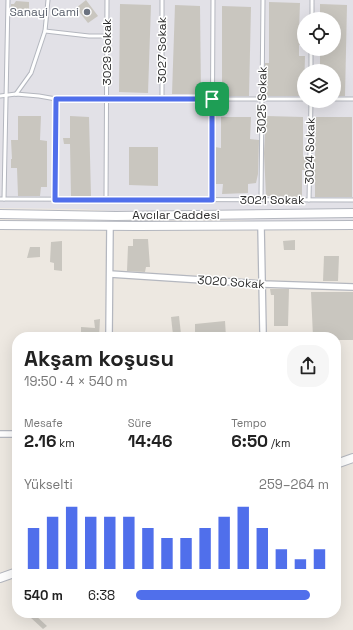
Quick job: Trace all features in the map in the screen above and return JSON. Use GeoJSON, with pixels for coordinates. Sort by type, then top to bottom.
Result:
{"type":"FeatureCollection","features":[{"type":"Feature","properties":{"kind":"main road","name":"Avcılar Caddesi"},"geometry":{"type":"LineString","coordinates":[[0,214],[124,216],[353,213]]}},
{"type":"Feature","properties":{"kind":"main road","name":"Avcılar Caddesi"},"geometry":{"type":"LineString","coordinates":[[0,225],[353,225]]}},
{"type":"Feature","properties":{"kind":"main road"},"geometry":{"type":"LineString","coordinates":[[341,462],[353,458]]}},
{"type":"Feature","properties":{"kind":"main road"},"geometry":{"type":"LineString","coordinates":[[0,578],[12,574]]}},
{"type":"Feature","properties":{"kind":"street"},"geometry":{"type":"LineString","coordinates":[[109,332],[110,226]]}},
{"type":"Feature","properties":{"kind":"street"},"geometry":{"type":"LineString","coordinates":[[261,226],[263,331]]}},
{"type":"Feature","properties":{"kind":"street","name":"3020 Sokak"},"geometry":{"type":"LineString","coordinates":[[110,274],[263,284],[353,287]]}},
{"type":"Feature","properties":{"kind":"street"},"geometry":{"type":"LineString","coordinates":[[0,434],[12,434]]}},
{"type":"Feature","properties":{"kind":"lane"},"geometry":{"type":"LineString","coordinates":[[4,199],[8,0]]}},
{"type":"Feature","properties":{"kind":"lane"},"geometry":{"type":"LineString","coordinates":[[16,94],[31,73],[45,31],[48,0]]}},
{"type":"Feature","properties":{"kind":"lane","name":"3029 Sokak"},"geometry":{"type":"LineString","coordinates":[[106,200],[107,0]]}},
{"type":"Feature","properties":{"kind":"lane","name":"3027 Sokak"},"geometry":{"type":"LineString","coordinates":[[162,0],[162,99]]}},
{"type":"Feature","properties":{"kind":"lane"},"geometry":{"type":"LineString","coordinates":[[212,200],[213,0]]}},
{"type":"Feature","properties":{"kind":"lane","name":"3025 Sokak"},"geometry":{"type":"LineString","coordinates":[[261,200],[263,0]]}},
{"type":"Feature","properties":{"kind":"lane"},"geometry":{"type":"LineString","coordinates":[[312,0],[312,12]]}},
{"type":"Feature","properties":{"kind":"lane"},"geometry":{"type":"LineString","coordinates":[[45,31],[89,36],[107,36]]}},
{"type":"Feature","properties":{"kind":"lane"},"geometry":{"type":"LineString","coordinates":[[0,96],[16,94],[56,99],[297,99]]}},
{"type":"Feature","properties":{"kind":"lane"},"geometry":{"type":"LineString","coordinates":[[55,200],[56,99]]}},
{"type":"Feature","properties":{"kind":"lane"},"geometry":{"type":"LineString","coordinates":[[341,99],[353,99]]}},
{"type":"Feature","properties":{"kind":"lane","name":"3024 Sokak"},"geometry":{"type":"LineString","coordinates":[[309,200],[311,108]]}},
{"type":"Feature","properties":{"kind":"lane","name":"3021 Sokak"},"geometry":{"type":"LineString","coordinates":[[0,199],[353,200]]}},
{"type":"Feature","properties":{"kind":"shaded area"},"geometry":{"type":"Polygon","coordinates":[[[0,0],[353,0],[353,228],[81,209],[0,208],[0,0]]]}},
{"type":"Feature","properties":{"kind":"building","name":"Sanayi Cami"},"geometry":{"type":"Polygon","coordinates":[[[86,0],[98,16],[88,23],[76,8],[86,0]]]}},
{"type":"Feature","properties":{"kind":"building"},"geometry":{"type":"Polygon","coordinates":[[[16,1],[29,2],[29,9],[11,10],[11,4],[14,4],[16,1]]]}},
{"type":"Feature","properties":{"kind":"building"},"geometry":{"type":"Polygon","coordinates":[[[269,2],[300,3],[300,12],[297,12],[297,56],[305,56],[305,64],[297,64],[297,96],[265,96],[265,63],[269,63],[269,2]]]}},
{"type":"Feature","properties":{"kind":"building"},"geometry":{"type":"Polygon","coordinates":[[[120,4],[151,5],[148,93],[119,92],[120,4]]]}},
{"type":"Feature","properties":{"kind":"building"},"geometry":{"type":"Polygon","coordinates":[[[320,4],[347,5],[345,96],[341,96],[341,64],[320,64],[320,56],[341,56],[341,12],[320,12],[320,4]]]}},
{"type":"Feature","properties":{"kind":"building"},"geometry":{"type":"Polygon","coordinates":[[[175,5],[200,6],[201,94],[172,94],[175,5]]]}},
{"type":"Feature","properties":{"kind":"building"},"geometry":{"type":"Polygon","coordinates":[[[222,6],[251,7],[249,96],[222,96],[222,6]]]}},
{"type":"Feature","properties":{"kind":"building"},"geometry":{"type":"Polygon","coordinates":[[[18,116],[41,116],[40,140],[47,141],[47,187],[41,187],[40,196],[18,196],[17,168],[11,168],[11,140],[18,140],[18,116]]]}},
{"type":"Feature","properties":{"kind":"building"},"geometry":{"type":"Polygon","coordinates":[[[70,116],[89,117],[91,196],[71,196],[70,144],[64,144],[63,138],[70,138],[70,116]]]}},
{"type":"Feature","properties":{"kind":"building"},"geometry":{"type":"Polygon","coordinates":[[[266,116],[303,117],[303,157],[307,156],[307,170],[302,170],[302,197],[266,196],[264,153],[266,116]]]}},
{"type":"Feature","properties":{"kind":"building"},"geometry":{"type":"Polygon","coordinates":[[[221,117],[251,117],[250,139],[259,140],[258,174],[256,183],[248,184],[248,193],[222,194],[223,184],[215,184],[215,147],[221,148],[221,117]]]}},
{"type":"Feature","properties":{"kind":"building"},"geometry":{"type":"Polygon","coordinates":[[[316,117],[352,117],[352,197],[315,197],[315,172],[313,171],[313,156],[315,156],[316,117]]]}},
{"type":"Feature","properties":{"kind":"building"},"geometry":{"type":"Polygon","coordinates":[[[129,147],[158,147],[158,186],[129,185],[129,147]]]}},
{"type":"Feature","properties":{"kind":"building"},"geometry":{"type":"Polygon","coordinates":[[[133,239],[148,239],[150,267],[146,267],[145,272],[127,271],[128,246],[133,246],[133,239]]]}},
{"type":"Feature","properties":{"kind":"building"},"geometry":{"type":"Polygon","coordinates":[[[295,240],[295,250],[284,250],[283,241],[295,240]]]}},
{"type":"Feature","properties":{"kind":"building"},"geometry":{"type":"Polygon","coordinates":[[[62,241],[62,271],[54,270],[54,263],[50,262],[51,242],[62,241]]]}},
{"type":"Feature","properties":{"kind":"building"},"geometry":{"type":"Polygon","coordinates":[[[30,247],[40,247],[40,257],[27,258],[30,247]]]}},
{"type":"Feature","properties":{"kind":"building"},"geometry":{"type":"Polygon","coordinates":[[[324,256],[339,256],[338,281],[323,281],[324,256]]]}},
{"type":"Feature","properties":{"kind":"building"},"geometry":{"type":"Polygon","coordinates":[[[270,289],[289,289],[288,326],[274,326],[274,295],[271,295],[270,289]]]}},
{"type":"Feature","properties":{"kind":"building"},"geometry":{"type":"Polygon","coordinates":[[[311,292],[353,292],[353,340],[341,340],[341,332],[313,332],[311,292]]]}},
{"type":"Feature","properties":{"kind":"building"},"geometry":{"type":"Polygon","coordinates":[[[179,316],[181,332],[173,332],[171,317],[179,316]]]}},
{"type":"Feature","properties":{"kind":"building"},"geometry":{"type":"Polygon","coordinates":[[[100,319],[99,332],[81,332],[81,327],[95,328],[94,320],[100,319]]]}},
{"type":"Feature","properties":{"kind":"building"},"geometry":{"type":"Polygon","coordinates":[[[225,321],[226,332],[195,332],[195,324],[225,321]]]}},
{"type":"Feature","properties":{"kind":"building"},"geometry":{"type":"Polygon","coordinates":[[[31,618],[38,618],[47,626],[43,629],[31,618]]]}},
{"type":"Feature","properties":{"kind":"place","name":"Sanayi Cami"},"geometry":{"type":"Point","coordinates":[87,12]}},
{"type":"Feature","properties":{"kind":"route"},"geometry":{"type":"LineString","coordinates":[[56,99],[212,99],[212,200],[55,200],[56,99]]}}]}
